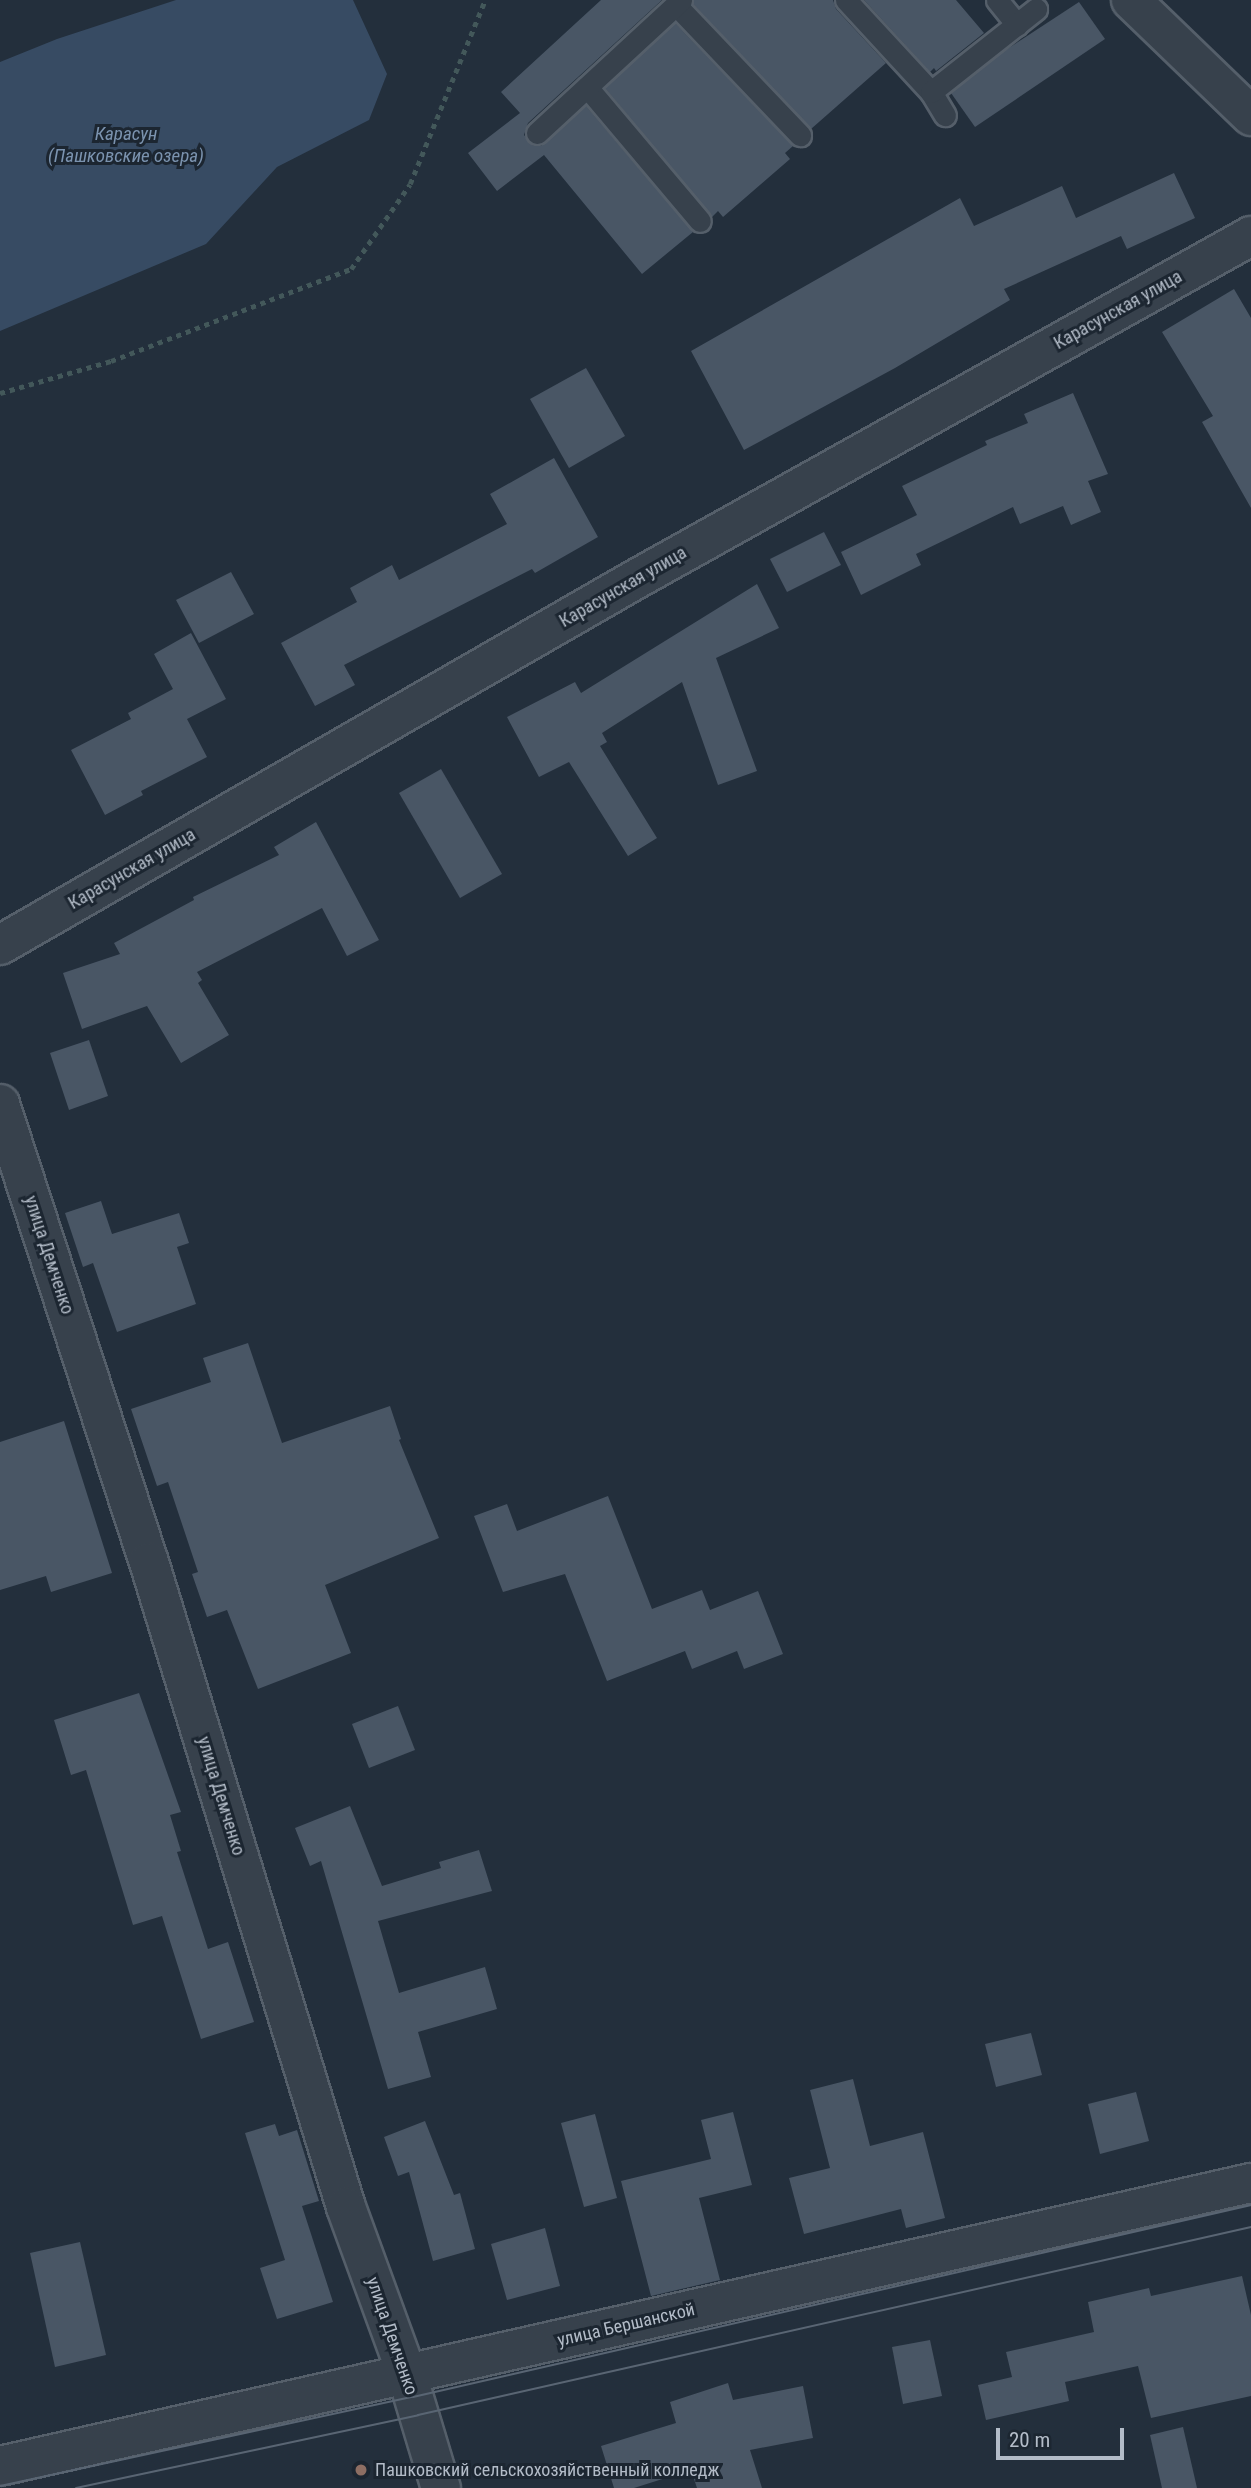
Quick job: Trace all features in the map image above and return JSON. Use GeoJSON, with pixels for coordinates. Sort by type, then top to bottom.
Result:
{"type":"FeatureCollection","features":[{"type":"Feature","properties":{"kind":"street"},"geometry":{"type":"LineString","coordinates":[[1131,0],[1251,116]]}},
{"type":"Feature","properties":{"kind":"street","name":"Карасунская улица"},"geometry":{"type":"LineString","coordinates":[[0,945],[638,578],[1251,236]]}},
{"type":"Feature","properties":{"kind":"street","name":"улица Демченко"},"geometry":{"type":"LineString","coordinates":[[0,1104],[149,1562],[346,2207],[407,2375],[441,2488]]}},
{"type":"Feature","properties":{"kind":"street","name":"улица Бершанской"},"geometry":{"type":"LineString","coordinates":[[0,2466],[1251,2183]]}},
{"type":"Feature","properties":{"kind":"lane"},"geometry":{"type":"LineString","coordinates":[[846,0],[932,92],[945,115]]}},
{"type":"Feature","properties":{"kind":"lane"},"geometry":{"type":"LineString","coordinates":[[997,0],[1017,25]]}},
{"type":"Feature","properties":{"kind":"lane"},"geometry":{"type":"LineString","coordinates":[[537,133],[678,2],[800,135]]}},
{"type":"Feature","properties":{"kind":"lane"},"geometry":{"type":"LineString","coordinates":[[932,92],[1036,9]]}},
{"type":"Feature","properties":{"kind":"lane"},"geometry":{"type":"LineString","coordinates":[[587,88],[701,221]]}},
{"type":"Feature","properties":{"kind":"path"},"geometry":{"type":"LineString","coordinates":[[0,393],[111,361],[351,270],[410,184],[485,0]]}},
{"type":"Feature","properties":{"kind":"water","name":"Карасун (Пашковские озера)"},"geometry":{"type":"Polygon","coordinates":[[[176,0],[353,0],[387,74],[369,120],[277,167],[206,244],[0,331],[0,62],[57,39],[176,0]]]}},
{"type":"Feature","properties":{"kind":"building"},"geometry":{"type":"Polygon","coordinates":[[[601,0],[662,0],[528,123],[524,135],[532,145],[541,146],[586,106],[693,232],[642,274],[544,155],[497,191],[468,153],[520,113],[501,92],[601,0]]]}},
{"type":"Feature","properties":{"kind":"building"},"geometry":{"type":"Polygon","coordinates":[[[694,0],[833,0],[836,9],[886,63],[811,129],[693,4],[694,0]]]}},
{"type":"Feature","properties":{"kind":"building"},"geometry":{"type":"Polygon","coordinates":[[[864,0],[956,0],[984,33],[936,71],[934,68],[930,72],[864,0]]]}},
{"type":"Feature","properties":{"kind":"building"},"geometry":{"type":"Polygon","coordinates":[[[1079,2],[1105,39],[975,127],[951,93],[1001,53],[1079,2]]]}},
{"type":"Feature","properties":{"kind":"building"},"geometry":{"type":"Polygon","coordinates":[[[675,23],[793,146],[785,153],[790,159],[723,217],[718,211],[712,217],[605,88],[675,23]]]}},
{"type":"Feature","properties":{"kind":"building"},"geometry":{"type":"Polygon","coordinates":[[[1174,173],[1195,218],[1127,249],[1121,236],[1004,289],[1010,300],[895,368],[744,450],[691,351],[960,198],[974,226],[1062,186],[1076,218],[1174,173]]]}},
{"type":"Feature","properties":{"kind":"building"},"geometry":{"type":"Polygon","coordinates":[[[1234,289],[1251,318],[1251,508],[1202,422],[1213,416],[1162,332],[1234,289]]]}},
{"type":"Feature","properties":{"kind":"building"},"geometry":{"type":"Polygon","coordinates":[[[586,368],[625,436],[569,468],[530,399],[586,368]]]}},
{"type":"Feature","properties":{"kind":"building"},"geometry":{"type":"Polygon","coordinates":[[[1073,393],[1108,474],[1088,481],[1101,512],[1071,525],[1063,506],[1020,524],[1013,507],[916,554],[921,565],[861,595],[841,552],[917,515],[902,486],[987,445],[985,441],[1028,423],[1024,414],[1073,393]]]}},
{"type":"Feature","properties":{"kind":"building"},"geometry":{"type":"Polygon","coordinates":[[[554,458],[598,537],[535,573],[532,569],[344,665],[355,685],[315,706],[281,643],[357,602],[350,588],[392,565],[399,580],[507,524],[490,494],[554,458]]]}},
{"type":"Feature","properties":{"kind":"building"},"geometry":{"type":"Polygon","coordinates":[[[824,532],[841,565],[787,592],[770,559],[824,532]]]}},
{"type":"Feature","properties":{"kind":"building"},"geometry":{"type":"Polygon","coordinates":[[[231,572],[254,614],[199,643],[176,600],[231,572]]]}},
{"type":"Feature","properties":{"kind":"building"},"geometry":{"type":"Polygon","coordinates":[[[757,584],[779,628],[716,658],[757,771],[718,785],[682,682],[602,733],[607,742],[600,746],[657,838],[628,856],[569,762],[539,777],[507,717],[575,682],[581,693],[757,584]]]}},
{"type":"Feature","properties":{"kind":"building"},"geometry":{"type":"Polygon","coordinates":[[[191,633],[226,699],[187,719],[207,757],[141,791],[143,795],[105,815],[71,750],[131,719],[128,713],[173,689],[154,654],[191,633]]]}},
{"type":"Feature","properties":{"kind":"building"},"geometry":{"type":"Polygon","coordinates":[[[441,769],[502,874],[460,898],[399,793],[441,769]]]}},
{"type":"Feature","properties":{"kind":"building"},"geometry":{"type":"Polygon","coordinates":[[[316,822],[379,940],[347,956],[322,908],[197,972],[202,980],[198,983],[229,1035],[181,1063],[147,1006],[82,1029],[63,973],[120,954],[114,943],[194,900],[193,897],[279,855],[274,847],[316,822]]]}},
{"type":"Feature","properties":{"kind":"building"},"geometry":{"type":"Polygon","coordinates":[[[89,1040],[108,1096],[69,1110],[50,1053],[89,1040]]]}},
{"type":"Feature","properties":{"kind":"building"},"geometry":{"type":"Polygon","coordinates":[[[101,1201],[112,1234],[179,1213],[189,1243],[177,1247],[196,1304],[117,1332],[93,1263],[83,1267],[65,1213],[101,1201]]]}},
{"type":"Feature","properties":{"kind":"building"},"geometry":{"type":"Polygon","coordinates":[[[248,1343],[282,1443],[390,1406],[401,1439],[399,1440],[439,1538],[325,1585],[351,1653],[258,1689],[227,1610],[207,1617],[192,1574],[198,1572],[168,1482],[157,1486],[131,1409],[211,1382],[203,1358],[248,1343]]]}},
{"type":"Feature","properties":{"kind":"building"},"geometry":{"type":"Polygon","coordinates":[[[64,1421],[112,1573],[51,1592],[46,1576],[0,1590],[0,1442],[64,1421]]]}},
{"type":"Feature","properties":{"kind":"building"},"geometry":{"type":"Polygon","coordinates":[[[608,1496],[652,1609],[702,1590],[710,1610],[758,1591],[783,1654],[744,1669],[737,1651],[692,1669],[685,1651],[607,1681],[565,1574],[503,1592],[474,1516],[507,1504],[517,1531],[608,1496]]]}},
{"type":"Feature","properties":{"kind":"building"},"geometry":{"type":"Polygon","coordinates":[[[139,1693],[181,1812],[170,1815],[181,1851],[177,1852],[208,1949],[228,1942],[254,2022],[201,2039],[162,1916],[133,1925],[86,1770],[71,1775],[54,1720],[139,1693]]]}},
{"type":"Feature","properties":{"kind":"building"},"geometry":{"type":"Polygon","coordinates":[[[398,1706],[415,1750],[369,1768],[352,1724],[398,1706]]]}},
{"type":"Feature","properties":{"kind":"building"},"geometry":{"type":"Polygon","coordinates":[[[350,1806],[382,1886],[441,1868],[439,1862],[479,1850],[492,1891],[378,1921],[399,1993],[485,1967],[497,2009],[418,2032],[431,2077],[388,2089],[321,1861],[310,1866],[295,1828],[350,1806]]]}},
{"type":"Feature","properties":{"kind":"building"},"geometry":{"type":"Polygon","coordinates":[[[1031,2033],[1042,2075],[996,2087],[985,2044],[1031,2033]]]}},
{"type":"Feature","properties":{"kind":"building"},"geometry":{"type":"Polygon","coordinates":[[[853,2079],[870,2146],[923,2132],[945,2218],[906,2228],[901,2209],[804,2234],[789,2178],[830,2168],[810,2090],[853,2079]]]}},
{"type":"Feature","properties":{"kind":"building"},"geometry":{"type":"Polygon","coordinates":[[[1136,2092],[1149,2141],[1100,2154],[1088,2104],[1136,2092]]]}},
{"type":"Feature","properties":{"kind":"building"},"geometry":{"type":"Polygon","coordinates":[[[733,2112],[752,2185],[699,2198],[720,2280],[651,2296],[621,2181],[711,2159],[701,2120],[733,2112]]]}},
{"type":"Feature","properties":{"kind":"building"},"geometry":{"type":"Polygon","coordinates":[[[595,2114],[617,2198],[584,2207],[561,2123],[595,2114]]]}},
{"type":"Feature","properties":{"kind":"building"},"geometry":{"type":"Polygon","coordinates":[[[425,2121],[454,2195],[460,2193],[475,2249],[433,2261],[409,2172],[398,2176],[384,2137],[425,2121]]]}},
{"type":"Feature","properties":{"kind":"building"},"geometry":{"type":"Polygon","coordinates":[[[275,2124],[279,2136],[297,2130],[319,2201],[302,2206],[333,2302],[277,2319],[260,2268],[285,2260],[245,2133],[275,2124]]]}},
{"type":"Feature","properties":{"kind":"building"},"geometry":{"type":"Polygon","coordinates":[[[545,2228],[560,2286],[507,2300],[491,2244],[545,2228]]]}},
{"type":"Feature","properties":{"kind":"building"},"geometry":{"type":"Polygon","coordinates":[[[80,2242],[106,2355],[55,2367],[30,2253],[80,2242]]]}},
{"type":"Feature","properties":{"kind":"building"},"geometry":{"type":"Polygon","coordinates":[[[1242,2276],[1251,2315],[1251,2396],[1151,2418],[1138,2366],[1065,2382],[1069,2401],[986,2420],[978,2385],[1012,2377],[1006,2352],[1094,2332],[1088,2302],[1149,2288],[1151,2296],[1242,2276]]]}},
{"type":"Feature","properties":{"kind":"building"},"geometry":{"type":"Polygon","coordinates":[[[930,2340],[942,2396],[903,2404],[892,2347],[930,2340]]]}},
{"type":"Feature","properties":{"kind":"building"},"geometry":{"type":"Polygon","coordinates":[[[728,2383],[733,2400],[803,2386],[813,2438],[750,2450],[762,2488],[697,2488],[691,2470],[634,2488],[614,2488],[601,2446],[676,2423],[670,2402],[728,2383]]]}},
{"type":"Feature","properties":{"kind":"building"},"geometry":{"type":"Polygon","coordinates":[[[1183,2427],[1197,2488],[1162,2488],[1150,2435],[1183,2427]]]}},
{"type":"Feature","properties":{"kind":"tram line"},"geometry":{"type":"LineString","coordinates":[[0,2486],[413,2397],[1251,2205]]}},
{"type":"Feature","properties":{"kind":"tram line"},"geometry":{"type":"LineString","coordinates":[[76,2488],[418,2415],[1251,2227]]}},
{"type":"Feature","properties":{"kind":"place","name":"Пашковский сельскохозяйственный колледж"},"geometry":{"type":"Point","coordinates":[361,2470]}}]}
